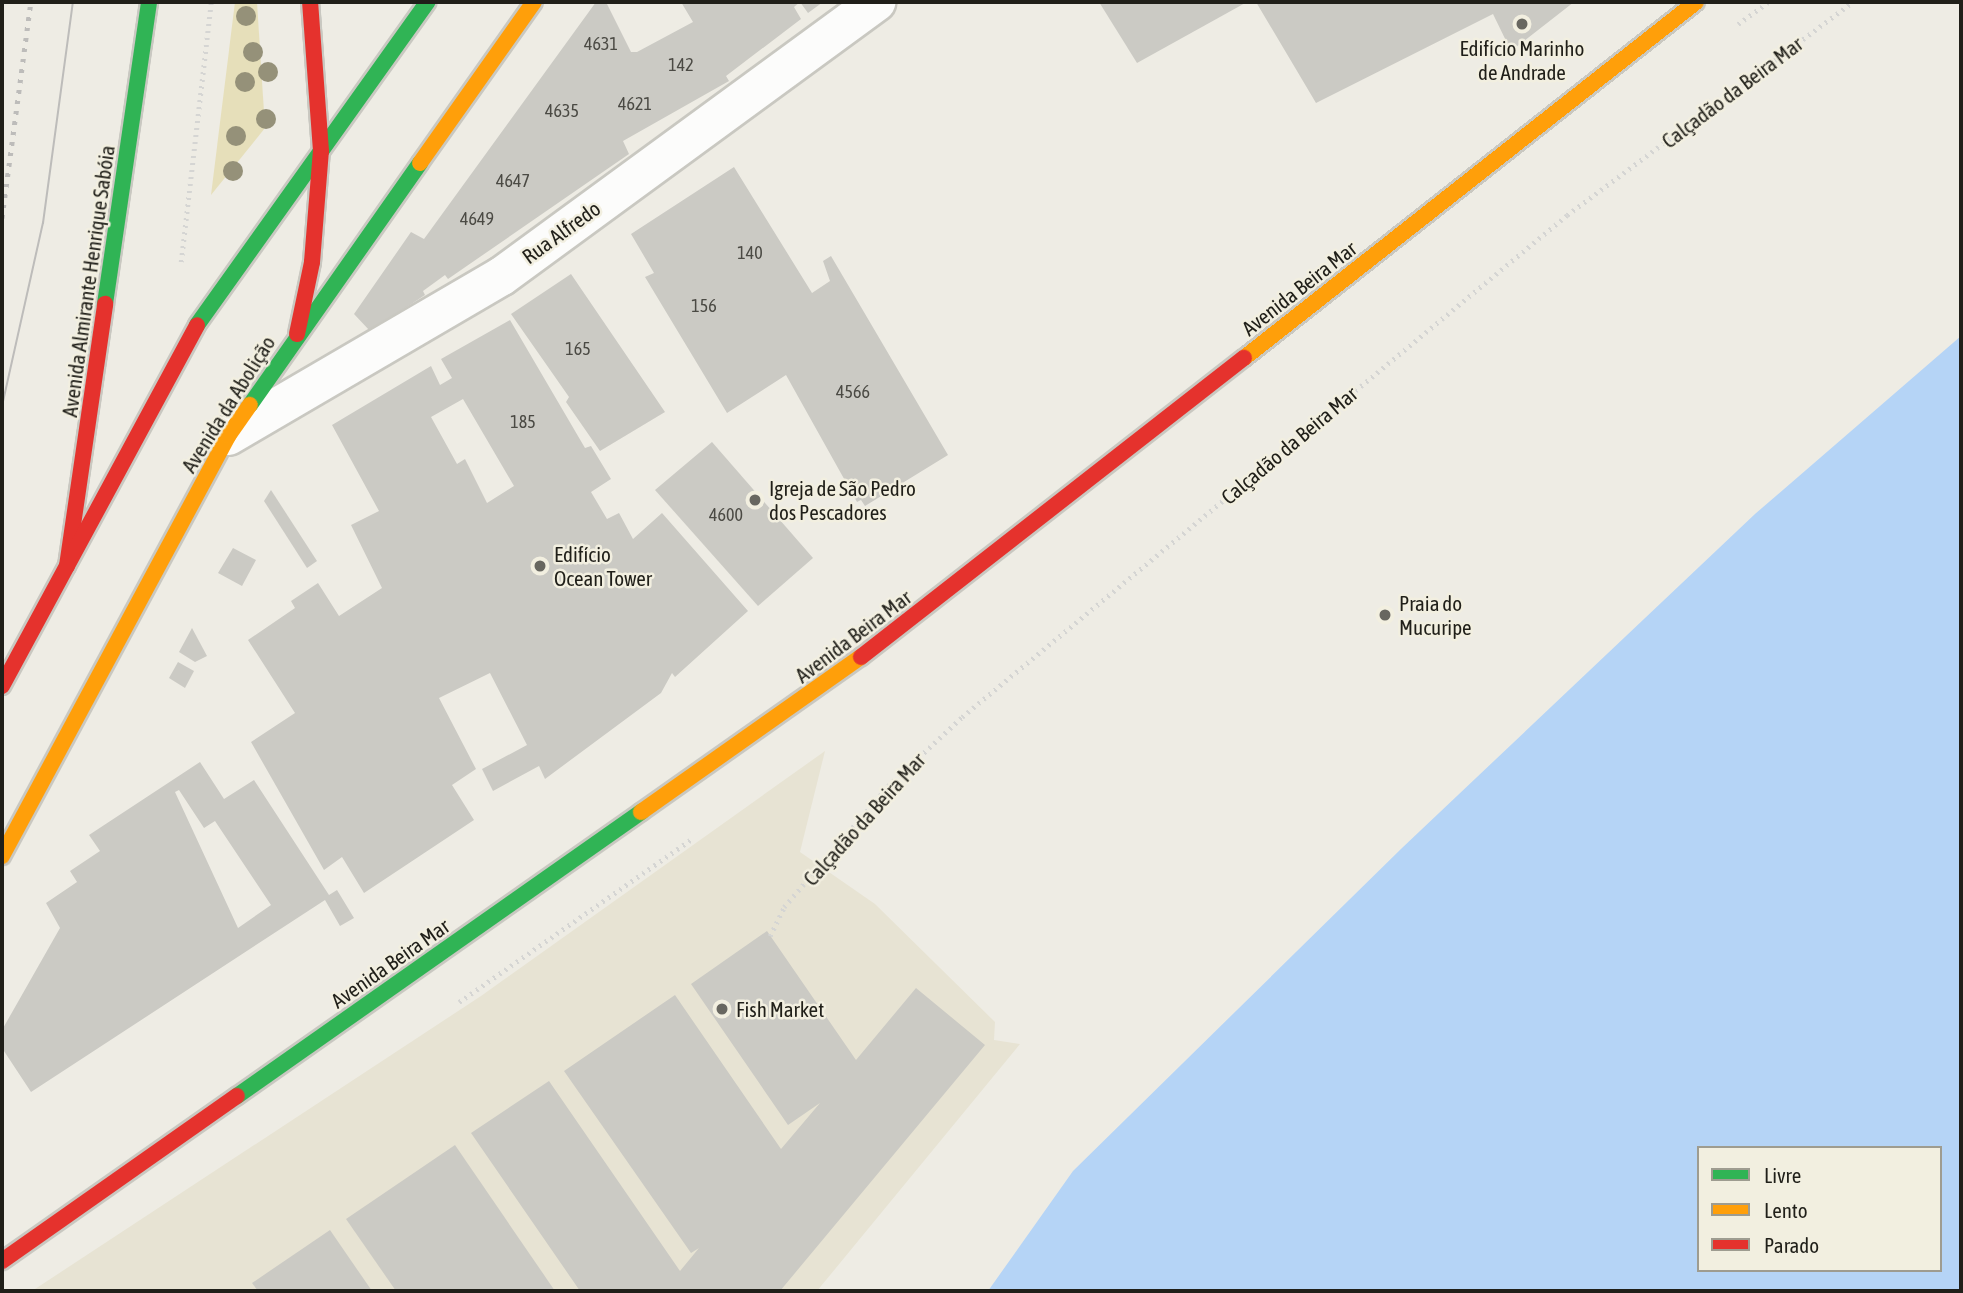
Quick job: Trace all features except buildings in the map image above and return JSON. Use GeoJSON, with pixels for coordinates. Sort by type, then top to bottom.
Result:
{"type":"FeatureCollection","features":[{"type":"Feature","properties":{"kind":"main road","name":"Avenida Almirante Henrique Sabóia"},"geometry":{"type":"LineString","coordinates":[[66,566],[149,2]]}},
{"type":"Feature","properties":{"kind":"main road"},"geometry":{"type":"LineString","coordinates":[[298,334],[312,262],[321,151],[310,2]]}},
{"type":"Feature","properties":{"kind":"main road"},"geometry":{"type":"LineString","coordinates":[[2,686],[200,320],[427,2]]}},
{"type":"Feature","properties":{"kind":"main road","name":"Avenida da Abolição"},"geometry":{"type":"LineString","coordinates":[[2,856],[228,436],[534,2]]}},
{"type":"Feature","properties":{"kind":"main road","name":"Avenida Beira Mar"},"geometry":{"type":"LineString","coordinates":[[2,1261],[880,644],[1696,2]]}},
{"type":"Feature","properties":{"kind":"street","name":"Rua Alfredo"},"geometry":{"type":"LineString","coordinates":[[228,436],[502,276],[876,2]]}},
{"type":"Feature","properties":{"kind":"path"},"geometry":{"type":"LineString","coordinates":[[180,267],[211,2]]}},
{"type":"Feature","properties":{"kind":"path","name":"Calçadão da Beira Mar"},"geometry":{"type":"LineString","coordinates":[[770,936],[785,907],[888,786],[962,717],[1567,215],[1853,2]]}},
{"type":"Feature","properties":{"kind":"shaded area"},"geometry":{"type":"Polygon","coordinates":[[[235,2],[257,2],[265,128],[211,195],[235,2]]]}},
{"type":"Feature","properties":{"kind":"shaded area","name":"Fish Market"},"geometry":{"type":"Polygon","coordinates":[[[825,751],[800,852],[875,904],[995,1022],[994,1040],[1020,1044],[817,1291],[32,1291],[481,996],[825,751]]]}},
{"type":"Feature","properties":{"kind":"water"},"geometry":{"type":"Polygon","coordinates":[[[1961,336],[1961,1291],[988,1291],[1073,1171],[1402,848],[1755,514],[1961,336]]]}},
{"type":"Feature","properties":{"kind":"tram line"},"geometry":{"type":"LineString","coordinates":[[2,406],[43,223],[73,2]]}},
{"type":"Feature","properties":{"kind":"railway"},"geometry":{"type":"LineString","coordinates":[[2,218],[31,2]]}},
{"type":"Feature","properties":{"kind":"traffic: fast"},"geometry":{"type":"LineString","coordinates":[[105,304],[149,2]]}},
{"type":"Feature","properties":{"kind":"traffic: fast"},"geometry":{"type":"LineString","coordinates":[[197,325],[427,2]]}},
{"type":"Feature","properties":{"kind":"traffic: fast"},"geometry":{"type":"LineString","coordinates":[[250,405],[420,163]]}},
{"type":"Feature","properties":{"kind":"traffic: fast"},"geometry":{"type":"LineString","coordinates":[[237,1096],[641,812]]}},
{"type":"Feature","properties":{"kind":"traffic: slow"},"geometry":{"type":"LineString","coordinates":[[420,163],[534,2]]}},
{"type":"Feature","properties":{"kind":"traffic: slow"},"geometry":{"type":"LineString","coordinates":[[1244,358],[1696,2]]}},
{"type":"Feature","properties":{"kind":"traffic: slow"},"geometry":{"type":"LineString","coordinates":[[2,856],[228,436],[250,405]]}},
{"type":"Feature","properties":{"kind":"traffic: slow"},"geometry":{"type":"LineString","coordinates":[[641,812],[861,657]]}},
{"type":"Feature","properties":{"kind":"traffic: jam"},"geometry":{"type":"LineString","coordinates":[[297,334],[312,262],[321,151],[310,2]]}},
{"type":"Feature","properties":{"kind":"traffic: jam"},"geometry":{"type":"LineString","coordinates":[[67,566],[105,304]]}},
{"type":"Feature","properties":{"kind":"traffic: jam"},"geometry":{"type":"LineString","coordinates":[[2,686],[197,325]]}},
{"type":"Feature","properties":{"kind":"traffic: jam"},"geometry":{"type":"LineString","coordinates":[[861,657],[1244,358]]}},
{"type":"Feature","properties":{"kind":"traffic: jam"},"geometry":{"type":"LineString","coordinates":[[2,1261],[237,1096]]}},
{"type":"Feature","properties":{"kind":"place","name":"Edifício Marinho de Andrade"},"geometry":{"type":"Point","coordinates":[1522,24]}},
{"type":"Feature","properties":{"kind":"place","name":"Igreja de São Pedro dos Pescadores"},"geometry":{"type":"Point","coordinates":[755,500]}},
{"type":"Feature","properties":{"kind":"place","name":"Edifício Ocean Tower"},"geometry":{"type":"Point","coordinates":[540,566]}},
{"type":"Feature","properties":{"kind":"place","name":"Praia do Mucuripe"},"geometry":{"type":"Point","coordinates":[1385,615]}},
{"type":"Feature","properties":{"kind":"place","name":"Fish Market"},"geometry":{"type":"Point","coordinates":[722,1009]}}]}
